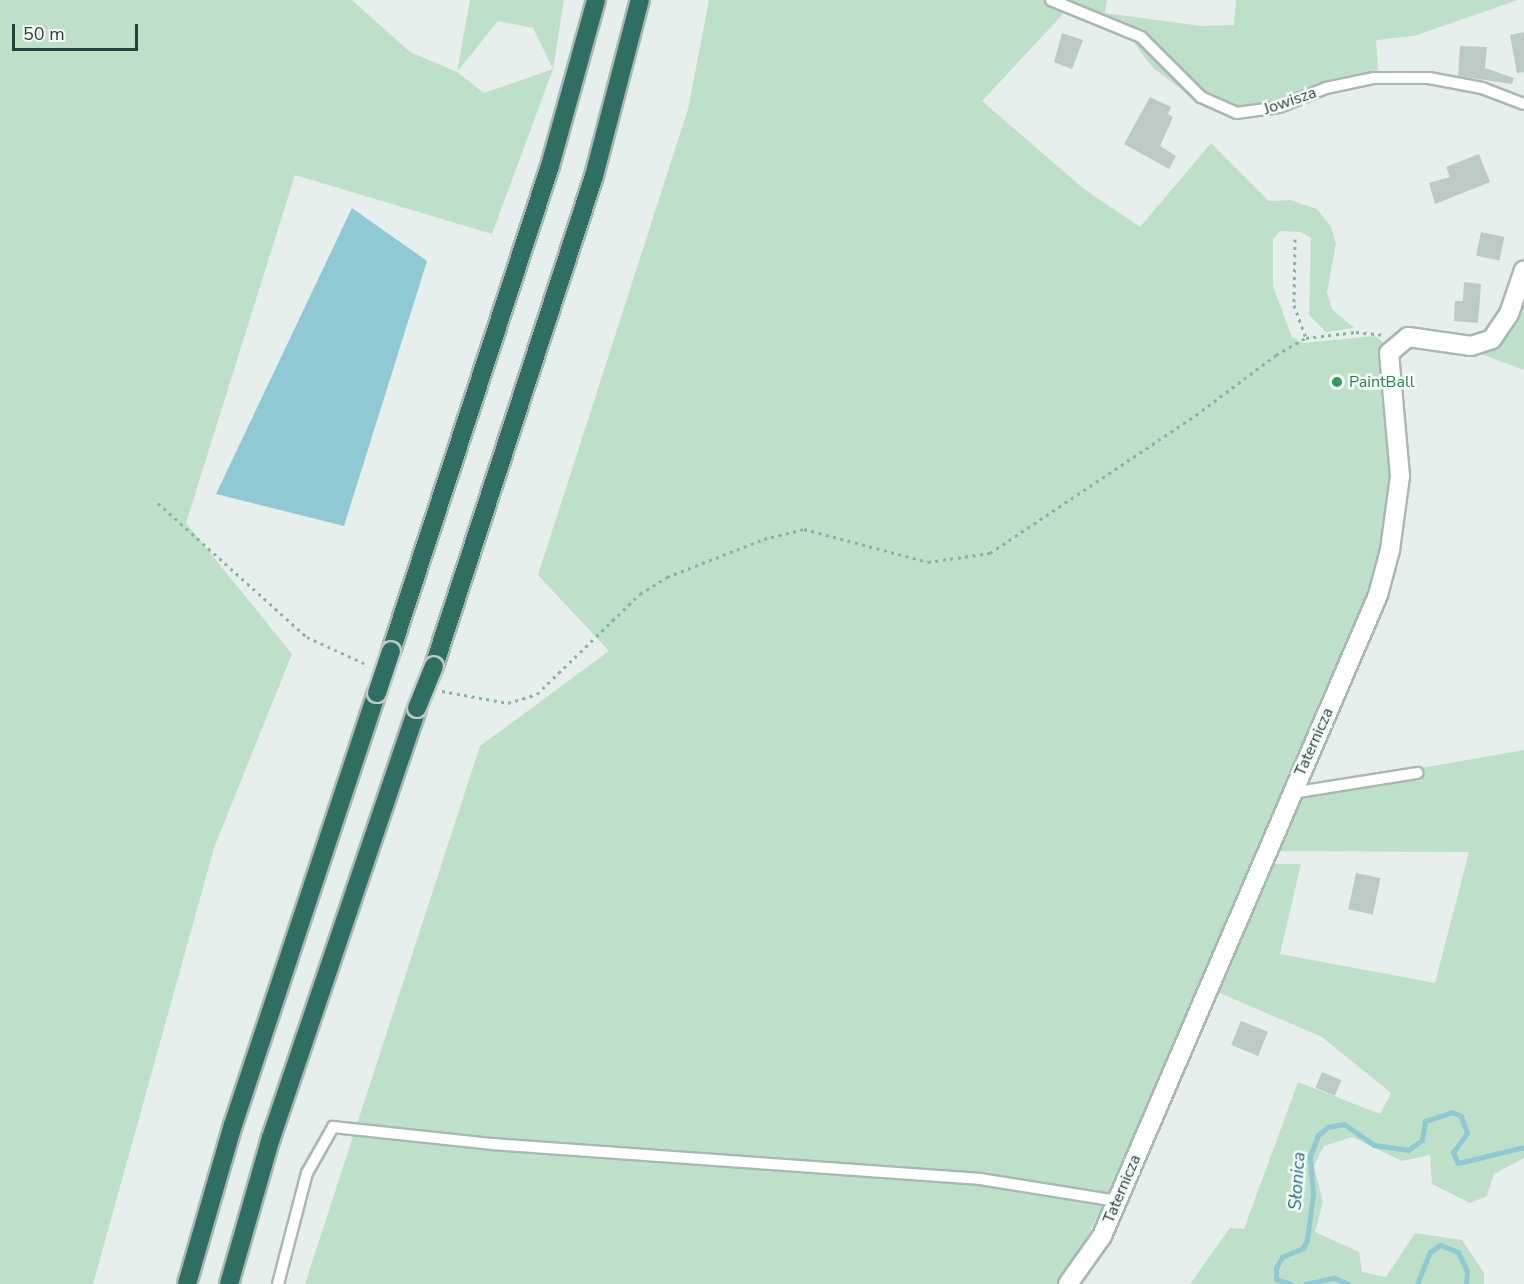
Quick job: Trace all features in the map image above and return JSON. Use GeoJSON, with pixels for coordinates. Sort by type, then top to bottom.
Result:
{"type":"FeatureCollection","features":[{"type":"Feature","properties":{"kind":"highway"},"geometry":{"type":"LineString","coordinates":[[187,1284],[233,1125],[550,166],[596,0]]}},
{"type":"Feature","properties":{"kind":"highway"},"geometry":{"type":"LineString","coordinates":[[229,1284],[272,1138],[417,708],[434,666],[594,176],[640,0]]}},
{"type":"Feature","properties":{"kind":"street"},"geometry":{"type":"LineString","coordinates":[[1396,343],[1415,337],[1471,346],[1486,343],[1504,326],[1524,270]]}},
{"type":"Feature","properties":{"kind":"street","name":"Taternicza"},"geometry":{"type":"LineString","coordinates":[[1068,1284],[1102,1236],[1364,630],[1390,550],[1400,447],[1387,359],[1396,343]]}},
{"type":"Feature","properties":{"kind":"lane","name":"Jowisza"},"geometry":{"type":"LineString","coordinates":[[1051,0],[1141,37],[1201,97],[1237,113],[1265,111],[1373,78],[1429,78],[1482,88],[1524,104]]}},
{"type":"Feature","properties":{"kind":"lane"},"geometry":{"type":"LineString","coordinates":[[1292,793],[1417,773]]}},
{"type":"Feature","properties":{"kind":"lane"},"geometry":{"type":"LineString","coordinates":[[278,1284],[307,1173],[333,1127],[493,1144],[980,1179],[1117,1201]]}},
{"type":"Feature","properties":{"kind":"path"},"geometry":{"type":"LineString","coordinates":[[1295,239],[1294,305],[1305,338]]}},
{"type":"Feature","properties":{"kind":"path"},"geometry":{"type":"LineString","coordinates":[[733,551],[804,529],[928,562],[990,553],[1305,338],[1375,332],[1396,343]]}},
{"type":"Feature","properties":{"kind":"green space"},"geometry":{"type":"Polygon","coordinates":[[[0,0],[352,0],[410,52],[457,72],[484,93],[553,69],[492,234],[295,175],[186,523],[292,654],[214,848],[93,1284],[0,1284],[0,0]]]}},
{"type":"Feature","properties":{"kind":"green space"},"geometry":{"type":"Polygon","coordinates":[[[470,0],[564,0],[553,69],[533,28],[498,21],[457,72],[470,0]]]}},
{"type":"Feature","properties":{"kind":"green space"},"geometry":{"type":"Polygon","coordinates":[[[709,0],[1045,0],[1065,12],[982,101],[1084,189],[1140,227],[1211,143],[1269,201],[1290,200],[1317,209],[1331,227],[1336,244],[1327,292],[1332,309],[1354,328],[1326,332],[1309,315],[1311,238],[1300,232],[1280,231],[1273,239],[1273,286],[1292,337],[1303,343],[1375,336],[1386,345],[1396,447],[1382,572],[1183,1040],[1065,1284],[305,1284],[480,746],[609,651],[538,575],[688,109],[709,0]]]}},
{"type":"Feature","properties":{"kind":"green space"},"geometry":{"type":"Polygon","coordinates":[[[1061,0],[1107,0],[1105,13],[1201,26],[1234,25],[1236,0],[1518,0],[1414,36],[1376,40],[1378,70],[1336,80],[1284,102],[1234,108],[1201,90],[1140,32],[1061,0]]]}},
{"type":"Feature","properties":{"kind":"green space"},"geometry":{"type":"Polygon","coordinates":[[[1078,17],[1098,20],[1145,45],[1210,111],[1152,67],[1132,40],[1078,17]]]}},
{"type":"Feature","properties":{"kind":"green space"},"geometry":{"type":"Polygon","coordinates":[[[1524,288],[1524,370],[1468,349],[1485,348],[1524,288]]]}},
{"type":"Feature","properties":{"kind":"green space"},"geometry":{"type":"Polygon","coordinates":[[[1524,750],[1524,1158],[1494,1174],[1487,1196],[1470,1203],[1432,1184],[1430,1155],[1402,1161],[1352,1137],[1324,1146],[1314,1166],[1323,1202],[1315,1232],[1359,1252],[1362,1272],[1386,1277],[1415,1233],[1462,1240],[1484,1273],[1484,1284],[1190,1284],[1230,1228],[1244,1229],[1298,1082],[1380,1114],[1391,1093],[1322,1037],[1215,991],[1265,864],[1301,864],[1280,954],[1435,983],[1469,852],[1271,851],[1296,797],[1412,778],[1422,781],[1422,768],[1524,750]]]}},
{"type":"Feature","properties":{"kind":"water"},"geometry":{"type":"Polygon","coordinates":[[[352,208],[427,261],[344,526],[216,494],[352,208]]]}},
{"type":"Feature","properties":{"kind":"building"},"geometry":{"type":"Polygon","coordinates":[[[1524,32],[1524,72],[1517,73],[1510,35],[1524,32]]]}},
{"type":"Feature","properties":{"kind":"building"},"geometry":{"type":"Polygon","coordinates":[[[1062,33],[1083,40],[1072,69],[1054,62],[1062,33]]]}},
{"type":"Feature","properties":{"kind":"building"},"geometry":{"type":"Polygon","coordinates":[[[1460,46],[1487,47],[1485,68],[1514,78],[1512,84],[1458,76],[1460,46]]]}},
{"type":"Feature","properties":{"kind":"building"},"geometry":{"type":"Polygon","coordinates":[[[1150,97],[1171,107],[1168,114],[1173,117],[1160,146],[1176,156],[1169,169],[1124,144],[1150,97]]]}},
{"type":"Feature","properties":{"kind":"building"},"geometry":{"type":"Polygon","coordinates":[[[1479,154],[1490,182],[1435,204],[1429,183],[1450,177],[1446,167],[1479,154]]]}},
{"type":"Feature","properties":{"kind":"building"},"geometry":{"type":"Polygon","coordinates":[[[1481,232],[1504,237],[1499,260],[1476,255],[1481,232]]]}},
{"type":"Feature","properties":{"kind":"building"},"geometry":{"type":"Polygon","coordinates":[[[1464,282],[1481,284],[1478,323],[1454,321],[1455,301],[1463,301],[1464,282]]]}},
{"type":"Feature","properties":{"kind":"building"},"geometry":{"type":"Polygon","coordinates":[[[1356,873],[1380,878],[1373,914],[1348,909],[1356,873]]]}},
{"type":"Feature","properties":{"kind":"building"},"geometry":{"type":"Polygon","coordinates":[[[1241,1021],[1268,1032],[1258,1056],[1231,1045],[1241,1021]]]}},
{"type":"Feature","properties":{"kind":"building"},"geometry":{"type":"Polygon","coordinates":[[[1322,1072],[1341,1080],[1335,1096],[1315,1088],[1322,1072]]]}},
{"type":"Feature","properties":{"kind":"waterway","name":"Słonica"},"geometry":{"type":"LineString","coordinates":[[1291,1284],[1276,1279],[1276,1268],[1282,1257],[1303,1248],[1307,1240],[1313,1194],[1310,1156],[1318,1135],[1328,1127],[1344,1124],[1374,1145],[1408,1150],[1422,1140],[1425,1121],[1452,1112],[1461,1116],[1467,1133],[1453,1152],[1458,1163],[1524,1147]]}},
{"type":"Feature","properties":{"kind":"waterway","name":"Słonica"},"geometry":{"type":"LineString","coordinates":[[1417,1284],[1430,1252],[1440,1245],[1458,1252],[1467,1271],[1466,1284]]}},
{"type":"Feature","properties":{"kind":"waterway","name":"Słonica"},"geometry":{"type":"LineString","coordinates":[[1305,1284],[1334,1278],[1349,1284]]}},
{"type":"Feature","properties":{"kind":"place","name":"PaintBall"},"geometry":{"type":"Point","coordinates":[1337,382]}}]}
